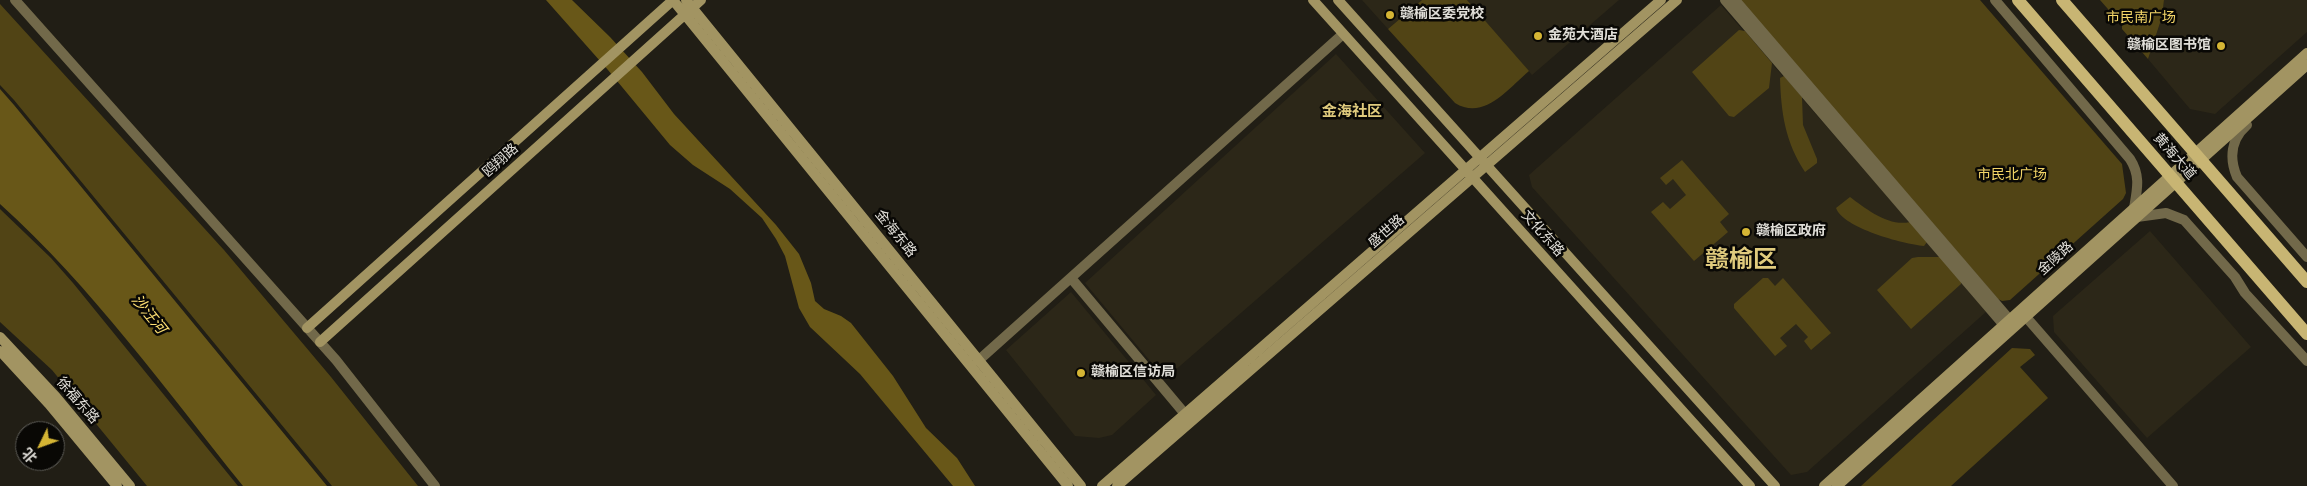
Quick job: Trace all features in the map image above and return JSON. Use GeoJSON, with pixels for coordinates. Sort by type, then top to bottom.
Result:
{"type":"FeatureCollection","features":[{"type":"Feature","properties":{"kind":"main road","name":"鸥翔路"},"geometry":{"type":"LineString","coordinates":[[307,328],[673,0]]}},
{"type":"Feature","properties":{"kind":"main road","name":"金海东路"},"geometry":{"type":"LineString","coordinates":[[673,0],[688,7],[1082,486]]}},
{"type":"Feature","properties":{"kind":"main road","name":"鸥翔路"},"geometry":{"type":"LineString","coordinates":[[320,342],[688,7],[701,0]]}},
{"type":"Feature","properties":{"kind":"main road","name":"文化东路"},"geometry":{"type":"LineString","coordinates":[[1313,0],[1750,486]]}},
{"type":"Feature","properties":{"kind":"main road","name":"文化东路"},"geometry":{"type":"LineString","coordinates":[[1338,0],[1775,486]]}},
{"type":"Feature","properties":{"kind":"main road","name":"盛世路"},"geometry":{"type":"LineString","coordinates":[[1483,161],[1661,0]]}},
{"type":"Feature","properties":{"kind":"main road","name":"盛世路"},"geometry":{"type":"LineString","coordinates":[[1102,486],[1483,161],[1676,0]]}},
{"type":"Feature","properties":{"kind":"main road","name":"黄海大道"},"geometry":{"type":"LineString","coordinates":[[2018,0],[2307,334]]}},
{"type":"Feature","properties":{"kind":"main road","name":"黄海大道"},"geometry":{"type":"LineString","coordinates":[[2062,0],[2307,282]]}},
{"type":"Feature","properties":{"kind":"main road","name":"金海东路"},"geometry":{"type":"LineString","coordinates":[[688,7],[1068,486]]}},
{"type":"Feature","properties":{"kind":"main road","name":"金陵路"},"geometry":{"type":"LineString","coordinates":[[1838,486],[2010,326],[2198,157],[2307,53]]}},
{"type":"Feature","properties":{"kind":"main road","name":"金陵路"},"geometry":{"type":"LineString","coordinates":[[2198,157],[2303,68]]}},
{"type":"Feature","properties":{"kind":"main road","name":"盛世路"},"geometry":{"type":"LineString","coordinates":[[1117,486],[1469,173]]}},
{"type":"Feature","properties":{"kind":"main road","name":"金陵路"},"geometry":{"type":"LineString","coordinates":[[1824,486],[2010,326],[2026,317],[2136,213]]}},
{"type":"Feature","properties":{"kind":"main road","name":"徐福东路"},"geometry":{"type":"LineString","coordinates":[[0,337],[56,397],[130,486]]}},
{"type":"Feature","properties":{"kind":"main road","name":"徐福东路"},"geometry":{"type":"LineString","coordinates":[[0,351],[49,404],[117,486]]}},
{"type":"Feature","properties":{"kind":"street"},"geometry":{"type":"LineString","coordinates":[[15,0],[320,342],[435,486]]}},
{"type":"Feature","properties":{"kind":"street"},"geometry":{"type":"LineString","coordinates":[[1725,0],[2010,326]]}},
{"type":"Feature","properties":{"kind":"street"},"geometry":{"type":"LineString","coordinates":[[1735,0],[2010,326]]}},
{"type":"Feature","properties":{"kind":"street"},"geometry":{"type":"LineString","coordinates":[[1994,0],[2130,159],[2137,172],[2136,213],[2166,213],[2184,220],[2236,277],[2245,293],[2307,360]]}},
{"type":"Feature","properties":{"kind":"street"},"geometry":{"type":"LineString","coordinates":[[979,360],[1344,34]]}},
{"type":"Feature","properties":{"kind":"street"},"geometry":{"type":"LineString","coordinates":[[2303,68],[2297,79],[2238,133],[2234,141],[2232,160],[2237,177],[2307,257]]}},
{"type":"Feature","properties":{"kind":"street"},"geometry":{"type":"LineString","coordinates":[[1071,278],[1185,414]]}},
{"type":"Feature","properties":{"kind":"street"},"geometry":{"type":"LineString","coordinates":[[2026,317],[2173,486]]}},
{"type":"Feature","properties":{"kind":"shaded area","name":"赣榆区委党校"},"geometry":{"type":"Polygon","coordinates":[[[1362,0],[1422,0],[1388,29],[1362,0]]]}},
{"type":"Feature","properties":{"kind":"shaded area","name":"金苑大酒店"},"geometry":{"type":"Polygon","coordinates":[[[1467,0],[1619,0],[1532,75],[1467,0]]]}},
{"type":"Feature","properties":{"kind":"shaded area","name":"赣榆区图书馆"},"geometry":{"type":"Polygon","coordinates":[[[2164,0],[2307,0],[2307,32],[2215,114],[2190,109],[2148,59],[2162,17],[2164,0]]]}},
{"type":"Feature","properties":{"kind":"shaded area","name":"赣榆区政府"},"geometry":{"type":"Polygon","coordinates":[[[1721,5],[1987,311],[1807,472],[1791,475],[1532,187],[1529,175],[1721,5]]]}},
{"type":"Feature","properties":{"kind":"shaded area"},"geometry":{"type":"Polygon","coordinates":[[[1336,54],[1425,153],[1165,379],[1085,283],[1336,54]]]}},
{"type":"Feature","properties":{"kind":"shaded area"},"geometry":{"type":"Polygon","coordinates":[[[2150,231],[2251,347],[2147,438],[2054,332],[2053,316],[2150,231]]]}},
{"type":"Feature","properties":{"kind":"shaded area","name":"赣榆区信访局"},"geometry":{"type":"Polygon","coordinates":[[[1071,292],[1156,395],[1112,435],[1099,438],[1075,436],[1006,350],[1071,292]]]}},
{"type":"Feature","properties":{"kind":"green space"},"geometry":{"type":"Polygon","coordinates":[[[1422,0],[1467,0],[1529,71],[1504,94],[1486,106],[1466,108],[1455,103],[1388,29],[1422,0]]]}},
{"type":"Feature","properties":{"kind":"green space","name":"市民北广场"},"geometry":{"type":"Polygon","coordinates":[[[1739,0],[1980,0],[2122,164],[2126,193],[2123,199],[2010,300],[2002,301],[1998,299],[1739,0]]]}},
{"type":"Feature","properties":{"kind":"green space","name":"市民南广场"},"geometry":{"type":"Polygon","coordinates":[[[2100,0],[2164,0],[2162,17],[2148,59],[2122,29],[2122,25],[2100,0]]]}},
{"type":"Feature","properties":{"kind":"green space"},"geometry":{"type":"Polygon","coordinates":[[[0,4],[224,250],[331,377],[418,486],[332,486],[0,85],[0,4]]]}},
{"type":"Feature","properties":{"kind":"green space"},"geometry":{"type":"Polygon","coordinates":[[[1739,30],[1745,31],[1772,63],[1769,88],[1734,117],[1729,116],[1692,72],[1739,30]]]}},
{"type":"Feature","properties":{"kind":"green space"},"geometry":{"type":"Polygon","coordinates":[[[1784,76],[1802,97],[1803,125],[1817,159],[1817,163],[1805,172],[1798,161],[1785,126],[1780,78],[1784,76]]]}},
{"type":"Feature","properties":{"kind":"green space"},"geometry":{"type":"Polygon","coordinates":[[[1682,160],[1729,214],[1720,222],[1728,232],[1694,261],[1651,212],[1663,202],[1670,209],[1686,195],[1673,179],[1666,185],[1660,178],[1682,160]]]}},
{"type":"Feature","properties":{"kind":"green space"},"geometry":{"type":"Polygon","coordinates":[[[1850,197],[1878,216],[1894,222],[1910,222],[1927,242],[1924,246],[1902,242],[1875,234],[1850,222],[1836,208],[1850,197]]]}},
{"type":"Feature","properties":{"kind":"green space"},"geometry":{"type":"Polygon","coordinates":[[[0,209],[51,258],[73,283],[238,486],[147,486],[52,370],[0,322],[0,209]]]}},
{"type":"Feature","properties":{"kind":"green space"},"geometry":{"type":"Polygon","coordinates":[[[1940,257],[1961,281],[1961,284],[1911,329],[1877,290],[1912,258],[1940,257]]]}},
{"type":"Feature","properties":{"kind":"green space"},"geometry":{"type":"Polygon","coordinates":[[[1763,278],[1768,278],[1775,286],[1783,278],[1831,333],[1811,350],[1804,341],[1808,337],[1796,324],[1780,338],[1787,346],[1775,356],[1734,308],[1734,304],[1763,278]]]}},
{"type":"Feature","properties":{"kind":"green space"},"geometry":{"type":"Polygon","coordinates":[[[2012,348],[2030,349],[2035,355],[2020,367],[2048,398],[1951,486],[1861,486],[2012,348]]]}},
{"type":"Feature","properties":{"kind":"water"},"geometry":{"type":"Polygon","coordinates":[[[546,0],[572,0],[642,72],[674,114],[776,225],[799,254],[811,283],[815,301],[824,309],[841,316],[851,323],[893,376],[926,428],[957,458],[975,486],[953,486],[860,374],[810,327],[799,308],[785,256],[762,218],[730,189],[693,165],[670,145],[608,70],[546,0]]]}},
{"type":"Feature","properties":{"kind":"water","name":"沙汪河"},"geometry":{"type":"Polygon","coordinates":[[[0,89],[327,486],[243,486],[157,376],[97,304],[34,236],[0,204],[0,89]]]}},
{"type":"Feature","properties":{"kind":"place","name":"赣榆区委党校"},"geometry":{"type":"Point","coordinates":[1390,15]}},
{"type":"Feature","properties":{"kind":"place","name":"金苑大酒店"},"geometry":{"type":"Point","coordinates":[1538,36]}},
{"type":"Feature","properties":{"kind":"place","name":"赣榆区图书馆"},"geometry":{"type":"Point","coordinates":[2221,46]}},
{"type":"Feature","properties":{"kind":"place","name":"赣榆区政府"},"geometry":{"type":"Point","coordinates":[1746,232]}},
{"type":"Feature","properties":{"kind":"place","name":"赣榆区信访局"},"geometry":{"type":"Point","coordinates":[1081,373]}},
{"type":"Feature","properties":{"kind":"district","name":"金海社区"},"geometry":{"type":"Point","coordinates":[1352,112]}},
{"type":"Feature","properties":{"kind":"district","name":"赣榆区"},"geometry":{"type":"Point","coordinates":[1741,261]}}]}
